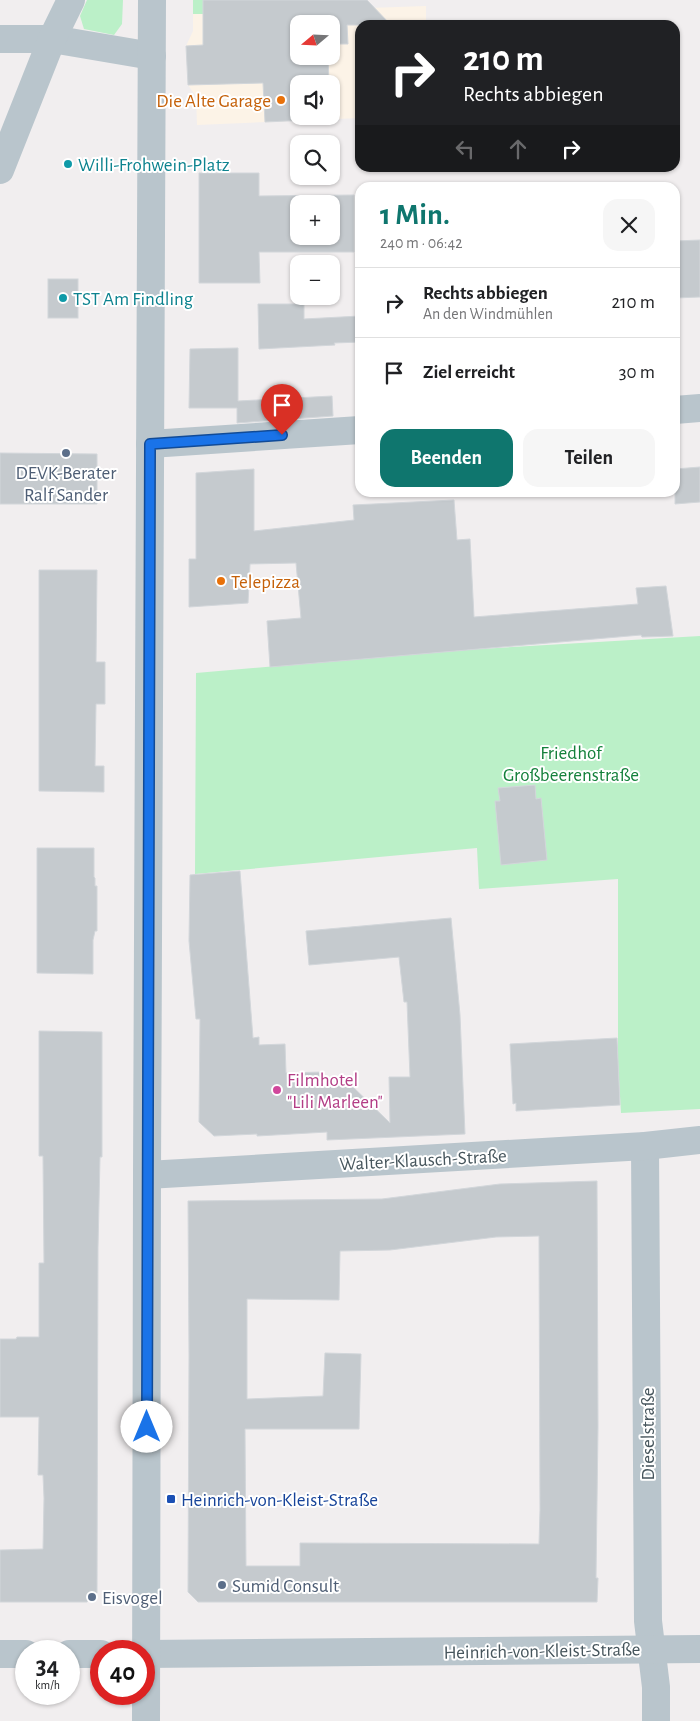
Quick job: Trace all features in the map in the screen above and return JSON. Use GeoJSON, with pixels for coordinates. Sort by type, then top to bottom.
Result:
{"type":"FeatureCollection","features":[{"type":"Feature","properties":{"kind":"street"},"geometry":{"type":"LineString","coordinates":[[0,170],[52,39],[71,0]]}},
{"type":"Feature","properties":{"kind":"street"},"geometry":{"type":"LineString","coordinates":[[145,1640],[152,0]]}},
{"type":"Feature","properties":{"kind":"street"},"geometry":{"type":"LineString","coordinates":[[0,39],[52,39],[152,56]]}},
{"type":"Feature","properties":{"kind":"street"},"geometry":{"type":"LineString","coordinates":[[680,410],[700,408]]}},
{"type":"Feature","properties":{"kind":"street"},"geometry":{"type":"LineString","coordinates":[[150,444],[355,430]]}},
{"type":"Feature","properties":{"kind":"street","name":"Walter-Klausch-Straße"},"geometry":{"type":"LineString","coordinates":[[147,1175],[645,1146],[700,1140]]}},
{"type":"Feature","properties":{"kind":"street","name":"Dieselstraße"},"geometry":{"type":"LineString","coordinates":[[645,1146],[648,1621],[656,1687],[656,1721]]}},
{"type":"Feature","properties":{"kind":"street","name":"Heinrich-von-Kleist-Straße"},"geometry":{"type":"LineString","coordinates":[[155,1654],[700,1649]]}},
{"type":"Feature","properties":{"kind":"street"},"geometry":{"type":"LineString","coordinates":[[0,1654],[15,1654]]}},
{"type":"Feature","properties":{"kind":"street"},"geometry":{"type":"LineString","coordinates":[[146,1705],[146,1721]]}},
{"type":"Feature","properties":{"kind":"shaded area"},"geometry":{"type":"Polygon","coordinates":[[[426,6],[426,20],[355,20],[355,118],[340,119],[340,75],[290,75],[290,121],[197,125],[196,96],[188,85],[186,46],[193,31],[193,14],[426,6]]]}},
{"type":"Feature","properties":{"kind":"green space"},"geometry":{"type":"Polygon","coordinates":[[[87,0],[123,0],[122,24],[114,35],[84,29],[80,16],[87,0]]]}},
{"type":"Feature","properties":{"kind":"green space"},"geometry":{"type":"Polygon","coordinates":[[[193,0],[203,0],[203,14],[193,14],[193,0]]]}},
{"type":"Feature","properties":{"kind":"green space","name":"Friedhof Großbeerenstraße"},"geometry":{"type":"Polygon","coordinates":[[[700,636],[700,1109],[621,1113],[618,1062],[618,879],[479,889],[477,848],[195,874],[196,673],[463,650],[700,636]]]}},
{"type":"Feature","properties":{"kind":"building"},"geometry":{"type":"Polygon","coordinates":[[[203,0],[367,0],[386,20],[355,20],[355,25],[347,25],[348,44],[340,44],[340,15],[290,15],[290,65],[328,65],[329,75],[290,75],[290,121],[265,122],[263,83],[188,85],[186,46],[203,45],[203,0]]]}},
{"type":"Feature","properties":{"kind":"building"},"geometry":{"type":"Polygon","coordinates":[[[199,173],[259,173],[259,196],[290,196],[290,245],[340,245],[340,195],[354,195],[354,252],[259,252],[260,283],[199,283],[199,173]]]}},
{"type":"Feature","properties":{"kind":"building"},"geometry":{"type":"Polygon","coordinates":[[[700,240],[700,297],[680,298],[680,241],[700,240]]]}},
{"type":"Feature","properties":{"kind":"building","name":"TST Am Findling"},"geometry":{"type":"Polygon","coordinates":[[[48,279],[78,279],[78,318],[48,318],[48,279]]]}},
{"type":"Feature","properties":{"kind":"building"},"geometry":{"type":"Polygon","coordinates":[[[258,304],[304,305],[304,319],[355,316],[355,342],[334,343],[335,345],[259,349],[258,304]]]}},
{"type":"Feature","properties":{"kind":"building"},"geometry":{"type":"Polygon","coordinates":[[[238,348],[238,401],[332,396],[333,416],[237,423],[237,408],[189,408],[190,349],[238,348]]]}},
{"type":"Feature","properties":{"kind":"building"},"geometry":{"type":"Polygon","coordinates":[[[0,453],[97,454],[97,504],[0,504],[0,453]]]}},
{"type":"Feature","properties":{"kind":"building"},"geometry":{"type":"Polygon","coordinates":[[[700,467],[700,502],[675,504],[675,497],[680,497],[680,469],[700,467]]]}},
{"type":"Feature","properties":{"kind":"building"},"geometry":{"type":"Polygon","coordinates":[[[254,469],[254,531],[354,520],[353,505],[454,500],[457,540],[470,539],[474,617],[638,604],[636,588],[666,586],[673,636],[642,637],[641,635],[270,667],[267,621],[301,618],[296,563],[250,564],[248,603],[189,607],[189,559],[196,559],[196,473],[254,469]]]}},
{"type":"Feature","properties":{"kind":"building"},"geometry":{"type":"Polygon","coordinates":[[[39,570],[97,570],[96,662],[105,662],[105,704],[96,704],[95,766],[104,766],[104,792],[39,791],[39,570]]]}},
{"type":"Feature","properties":{"kind":"building"},"geometry":{"type":"Polygon","coordinates":[[[535,785],[536,799],[541,798],[547,860],[501,865],[495,801],[500,801],[498,788],[535,785]]]}},
{"type":"Feature","properties":{"kind":"building"},"geometry":{"type":"Polygon","coordinates":[[[37,848],[94,848],[94,877],[95,886],[97,886],[97,931],[95,931],[93,940],[93,974],[37,973],[37,848]]]}},
{"type":"Feature","properties":{"kind":"building"},"geometry":{"type":"Polygon","coordinates":[[[240,871],[253,1038],[259,1037],[259,1045],[285,1044],[286,1073],[323,1072],[324,1084],[349,1083],[390,1123],[389,1077],[410,1077],[407,1002],[404,1002],[399,957],[309,965],[306,931],[451,918],[460,1015],[465,1134],[327,1140],[327,1132],[257,1136],[257,1134],[214,1136],[199,1122],[200,1019],[196,1019],[189,941],[190,875],[240,871]]]}},
{"type":"Feature","properties":{"kind":"building"},"geometry":{"type":"Polygon","coordinates":[[[39,1031],[102,1032],[102,1157],[100,1157],[98,1247],[97,1593],[87,1602],[0,1602],[0,1550],[43,1549],[43,1475],[38,1475],[39,1417],[0,1417],[0,1339],[39,1337],[39,1263],[44,1263],[43,1156],[39,1156],[39,1031]]]}},
{"type":"Feature","properties":{"kind":"building"},"geometry":{"type":"Polygon","coordinates":[[[617,1038],[620,1105],[516,1111],[516,1103],[513,1104],[510,1044],[617,1038]]]}},
{"type":"Feature","properties":{"kind":"building"},"geometry":{"type":"Polygon","coordinates":[[[597,1181],[597,1602],[198,1602],[188,1592],[188,1201],[382,1199],[500,1184],[597,1181]],[[539,1236],[496,1237],[390,1250],[340,1251],[339,1300],[247,1299],[247,1399],[323,1396],[325,1353],[361,1354],[359,1429],[245,1429],[246,1566],[300,1566],[300,1543],[539,1544],[539,1236]]]}},
{"type":"Feature","properties":{"kind":"place","name":"Die Alte Garage"},"geometry":{"type":"Point","coordinates":[281,100]}},
{"type":"Feature","properties":{"kind":"place","name":"Willi-Frohwein-Platz"},"geometry":{"type":"Point","coordinates":[68,164]}},
{"type":"Feature","properties":{"kind":"place","name":"TST Am Findling"},"geometry":{"type":"Point","coordinates":[63,298]}},
{"type":"Feature","properties":{"kind":"place","name":"DEVK-Berater Ralf Sander"},"geometry":{"type":"Point","coordinates":[66,453]}},
{"type":"Feature","properties":{"kind":"place","name":"Telepizza"},"geometry":{"type":"Point","coordinates":[221,581]}},
{"type":"Feature","properties":{"kind":"place","name":"Filmhotel \"Lili Marleen\""},"geometry":{"type":"Point","coordinates":[277,1090]}},
{"type":"Feature","properties":{"kind":"place","name":"Heinrich-von-Kleist-Straße"},"geometry":{"type":"Point","coordinates":[171,1499]}},
{"type":"Feature","properties":{"kind":"place","name":"Sumid Consult"},"geometry":{"type":"Point","coordinates":[222,1585]}},
{"type":"Feature","properties":{"kind":"place","name":"Eisvogel"},"geometry":{"type":"Point","coordinates":[92,1597]}},
{"type":"Feature","properties":{"kind":"route"},"geometry":{"type":"LineString","coordinates":[[147,1427],[150,444],[282,435]]}}]}
